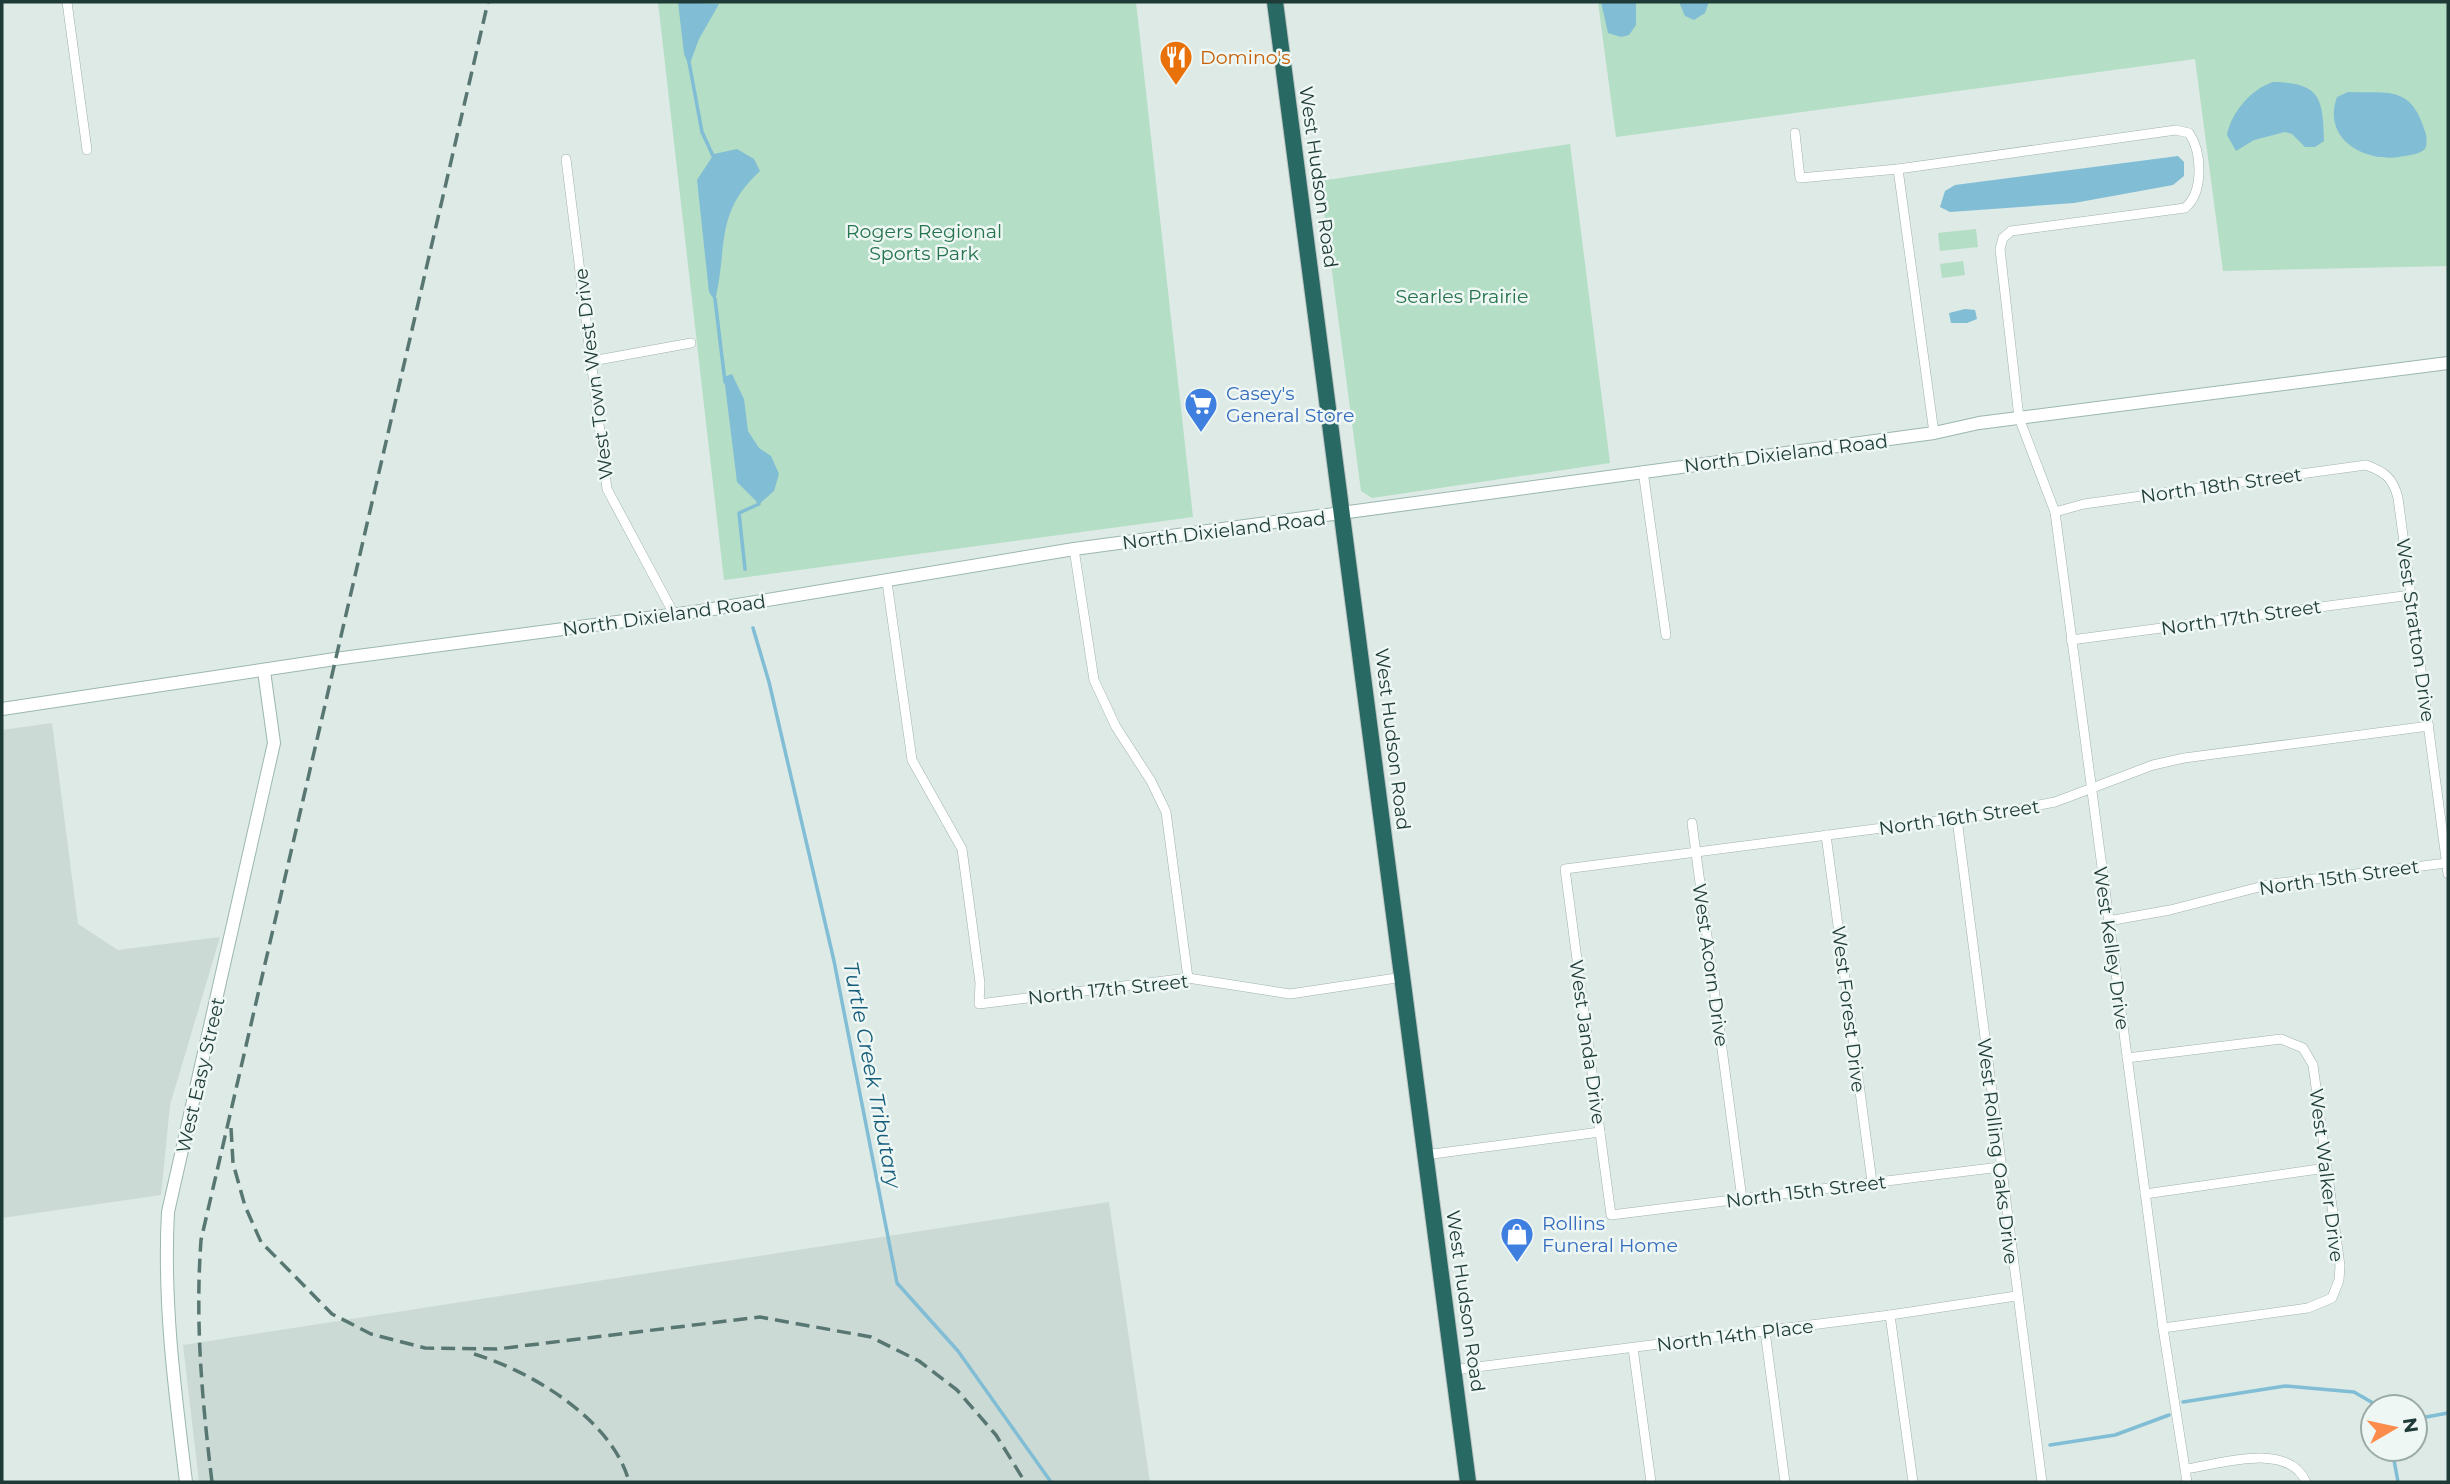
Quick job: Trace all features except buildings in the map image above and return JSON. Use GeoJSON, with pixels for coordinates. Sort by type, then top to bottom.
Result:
{"type":"FeatureCollection","features":[{"type":"Feature","properties":{"kind":"highway","name":"West Hudson Road"},"geometry":{"type":"LineString","coordinates":[[1275,2],[1468,1482]]}},
{"type":"Feature","properties":{"kind":"street"},"geometry":{"type":"LineString","coordinates":[[67,2],[87,150]]}},
{"type":"Feature","properties":{"kind":"street","name":"West Kelley Drive"},"geometry":{"type":"LineString","coordinates":[[1898,169],[2176,130],[2189,133],[2196,143],[2198,177],[2191,203],[2185,208],[2011,231],[2003,238],[2000,249],[2019,418],[2055,512],[2163,1328],[2187,1482]]}},
{"type":"Feature","properties":{"kind":"street"},"geometry":{"type":"LineString","coordinates":[[1795,133],[1800,178],[1898,169],[1934,433]]}},
{"type":"Feature","properties":{"kind":"street","name":"West Town West Drive"},"geometry":{"type":"LineString","coordinates":[[566,159],[607,489],[674,614]]}},
{"type":"Feature","properties":{"kind":"street"},"geometry":{"type":"LineString","coordinates":[[592,361],[691,343]]}},
{"type":"Feature","properties":{"kind":"street","name":"North Dixieland Road"},"geometry":{"type":"LineString","coordinates":[[2,709],[674,614],[1074,550],[1934,433],[2019,418],[2448,363]]}},
{"type":"Feature","properties":{"kind":"street","name":"North 18th Street"},"geometry":{"type":"LineString","coordinates":[[2055,512],[2084,504],[2366,465],[2386,473]]}},
{"type":"Feature","properties":{"kind":"street"},"geometry":{"type":"LineString","coordinates":[[1643,471],[1666,635]]}},
{"type":"Feature","properties":{"kind":"street","name":"West Stratton Drive"},"geometry":{"type":"LineString","coordinates":[[2386,473],[2395,484],[2398,499],[2448,874]]}},
{"type":"Feature","properties":{"kind":"street"},"geometry":{"type":"LineString","coordinates":[[1074,550],[1094,680],[1116,727],[1151,781],[1166,812],[1188,978]]}},
{"type":"Feature","properties":{"kind":"street","name":"North 17th Street"},"geometry":{"type":"LineString","coordinates":[[887,582],[912,760],[962,849],[980,983],[979,1004],[1188,978],[1290,994],[1403,977]]}},
{"type":"Feature","properties":{"kind":"street","name":"North 17th Street"},"geometry":{"type":"LineString","coordinates":[[2071,640],[2411,595]]}},
{"type":"Feature","properties":{"kind":"street","name":"West Easy Street"},"geometry":{"type":"LineString","coordinates":[[186,1482],[172,1367],[165,1267],[168,1212],[274,743],[264,671]]}},
{"type":"Feature","properties":{"kind":"street","name":"North 16th Street"},"geometry":{"type":"LineString","coordinates":[[1565,869],[1957,819],[2043,805],[2153,765],[2184,758],[2429,726]]}},
{"type":"Feature","properties":{"kind":"street","name":"West Rolling Oaks Drive"},"geometry":{"type":"LineString","coordinates":[[1957,819],[2016,1296],[2042,1482]]}},
{"type":"Feature","properties":{"kind":"street","name":"West Acorn Drive"},"geometry":{"type":"LineString","coordinates":[[1692,823],[1741,1199]]}},
{"type":"Feature","properties":{"kind":"street","name":"West Forest Drive"},"geometry":{"type":"LineString","coordinates":[[1826,835],[1872,1182]]}},
{"type":"Feature","properties":{"kind":"street","name":"North 15th Street"},"geometry":{"type":"LineString","coordinates":[[2108,921],[2170,910],[2271,884],[2447,863]]}},
{"type":"Feature","properties":{"kind":"street","name":"West Janda Drive"},"geometry":{"type":"LineString","coordinates":[[1565,869],[1611,1215]]}},
{"type":"Feature","properties":{"kind":"street","name":"West Walker Drive"},"geometry":{"type":"LineString","coordinates":[[2127,1058],[2281,1038],[2294,1042],[2306,1053],[2313,1065],[2340,1266],[2339,1280],[2332,1298],[2308,1308],[2163,1328]]}},
{"type":"Feature","properties":{"kind":"street"},"geometry":{"type":"LineString","coordinates":[[1425,1155],[1600,1132]]}},
{"type":"Feature","properties":{"kind":"street","name":"North 15th Street"},"geometry":{"type":"LineString","coordinates":[[1611,1215],[2000,1167]]}},
{"type":"Feature","properties":{"kind":"street"},"geometry":{"type":"LineString","coordinates":[[2145,1194],[2326,1168]]}},
{"type":"Feature","properties":{"kind":"street","name":"North 14th Place"},"geometry":{"type":"LineString","coordinates":[[1453,1370],[1890,1315],[2016,1296]]}},
{"type":"Feature","properties":{"kind":"street"},"geometry":{"type":"LineString","coordinates":[[1890,1315],[1913,1482]]}},
{"type":"Feature","properties":{"kind":"street"},"geometry":{"type":"LineString","coordinates":[[1765,1331],[1785,1482]]}},
{"type":"Feature","properties":{"kind":"street"},"geometry":{"type":"LineString","coordinates":[[1633,1348],[1651,1482]]}},
{"type":"Feature","properties":{"kind":"street"},"geometry":{"type":"LineString","coordinates":[[2186,1469],[2270,1458],[2282,1459],[2293,1465],[2306,1482]]}},
{"type":"Feature","properties":{"kind":"shaded area"},"geometry":{"type":"Polygon","coordinates":[[[52,723],[78,924],[118,950],[220,937],[170,1105],[161,1195],[2,1218],[2,730],[52,723]]]}},
{"type":"Feature","properties":{"kind":"shaded area"},"geometry":{"type":"Polygon","coordinates":[[[1109,1202],[1150,1482],[199,1482],[183,1345],[1109,1202]]]}},
{"type":"Feature","properties":{"kind":"green space","name":"Rogers Regional Sports Park"},"geometry":{"type":"Polygon","coordinates":[[[658,2],[1136,2],[1193,517],[724,580],[658,2]]]}},
{"type":"Feature","properties":{"kind":"green space"},"geometry":{"type":"Polygon","coordinates":[[[1598,2],[2448,2],[2448,266],[2223,271],[2195,59],[1616,137],[1598,2]]]}},
{"type":"Feature","properties":{"kind":"green space","name":"Searles Prairie"},"geometry":{"type":"Polygon","coordinates":[[[1570,144],[1610,463],[1372,498],[1361,491],[1320,181],[1570,144]]]}},
{"type":"Feature","properties":{"kind":"green space"},"geometry":{"type":"Polygon","coordinates":[[[1976,229],[1978,247],[1940,251],[1938,233],[1976,229]]]}},
{"type":"Feature","properties":{"kind":"green space"},"geometry":{"type":"Polygon","coordinates":[[[1963,261],[1965,275],[1942,278],[1940,264],[1963,261]]]}},
{"type":"Feature","properties":{"kind":"water"},"geometry":{"type":"Polygon","coordinates":[[[678,2],[719,4],[699,39],[689,66],[684,54],[678,2]]]}},
{"type":"Feature","properties":{"kind":"water"},"geometry":{"type":"Polygon","coordinates":[[[1601,2],[1636,2],[1636,25],[1629,35],[1621,37],[1608,33],[1601,2]]]}},
{"type":"Feature","properties":{"kind":"water"},"geometry":{"type":"Polygon","coordinates":[[[1679,2],[1709,2],[1705,13],[1694,20],[1685,16],[1679,2]]]}},
{"type":"Feature","properties":{"kind":"water"},"geometry":{"type":"Polygon","coordinates":[[[2273,82],[2301,85],[2316,95],[2322,113],[2324,141],[2315,147],[2305,147],[2292,134],[2285,132],[2254,140],[2236,151],[2227,135],[2233,118],[2250,96],[2273,82]]]}},
{"type":"Feature","properties":{"kind":"water"},"geometry":{"type":"Polygon","coordinates":[[[2348,92],[2382,92],[2409,102],[2424,129],[2427,139],[2425,149],[2413,154],[2386,158],[2372,156],[2349,145],[2335,125],[2334,112],[2337,97],[2348,92]]]}},
{"type":"Feature","properties":{"kind":"water"},"geometry":{"type":"Polygon","coordinates":[[[737,149],[754,159],[760,171],[745,186],[729,216],[715,301],[709,292],[697,180],[714,154],[737,149]]]}},
{"type":"Feature","properties":{"kind":"water"},"geometry":{"type":"Polygon","coordinates":[[[2178,156],[2184,162],[2184,176],[2173,185],[2074,203],[1950,212],[1940,207],[1945,191],[1955,185],[2178,156]]]}},
{"type":"Feature","properties":{"kind":"water"},"geometry":{"type":"Polygon","coordinates":[[[1965,309],[1975,310],[1977,319],[1967,323],[1951,323],[1949,313],[1965,309]]]}},
{"type":"Feature","properties":{"kind":"water"},"geometry":{"type":"Polygon","coordinates":[[[732,374],[744,399],[748,431],[759,448],[771,456],[779,474],[774,491],[759,504],[737,482],[724,377],[732,374]]]}},
{"type":"Feature","properties":{"kind":"waterway","name":"Turtle Creek Tributary"},"geometry":{"type":"LineString","coordinates":[[689,62],[702,132],[714,158]]}},
{"type":"Feature","properties":{"kind":"waterway","name":"Turtle Creek Tributary"},"geometry":{"type":"LineString","coordinates":[[715,299],[725,382]]}},
{"type":"Feature","properties":{"kind":"waterway","name":"Turtle Creek Tributary"},"geometry":{"type":"LineString","coordinates":[[745,569],[739,513],[759,504],[758,500]]}},
{"type":"Feature","properties":{"kind":"waterway","name":"Turtle Creek Tributary"},"geometry":{"type":"LineString","coordinates":[[753,628],[769,682],[834,961],[897,1283],[958,1351],[1051,1482]]}},
{"type":"Feature","properties":{"kind":"waterway"},"geometry":{"type":"LineString","coordinates":[[2183,1402],[2285,1386],[2354,1392],[2359,1395]]}},
{"type":"Feature","properties":{"kind":"waterway"},"geometry":{"type":"LineString","coordinates":[[2429,1416],[2448,1413]]}},
{"type":"Feature","properties":{"kind":"waterway"},"geometry":{"type":"LineString","coordinates":[[2050,1445],[2115,1435],[2169,1415]]}},
{"type":"Feature","properties":{"kind":"waterway"},"geometry":{"type":"LineString","coordinates":[[2395,1463],[2398,1482]]}},
{"type":"Feature","properties":{"kind":"railway"},"geometry":{"type":"LineString","coordinates":[[212,1482],[201,1361],[201,1240],[488,2]]}},
{"type":"Feature","properties":{"kind":"railway"},"geometry":{"type":"LineString","coordinates":[[231,1128],[233,1163],[245,1206],[261,1242],[332,1314],[371,1334],[425,1348],[497,1349],[760,1317],[871,1337],[919,1361],[957,1390],[996,1435],[1025,1482]]}},
{"type":"Feature","properties":{"kind":"railway"},"geometry":{"type":"LineString","coordinates":[[474,1354],[520,1372],[567,1401],[606,1438],[620,1459],[629,1482]]}},
{"type":"Feature","properties":{"kind":"place","name":"Domino's"},"geometry":{"type":"Point","coordinates":[1176,87]}},
{"type":"Feature","properties":{"kind":"place","name":"Casey's General Store"},"geometry":{"type":"Point","coordinates":[1201,434]}},
{"type":"Feature","properties":{"kind":"place","name":"Rollins Funeral Home"},"geometry":{"type":"Point","coordinates":[1517,1264]}}]}
